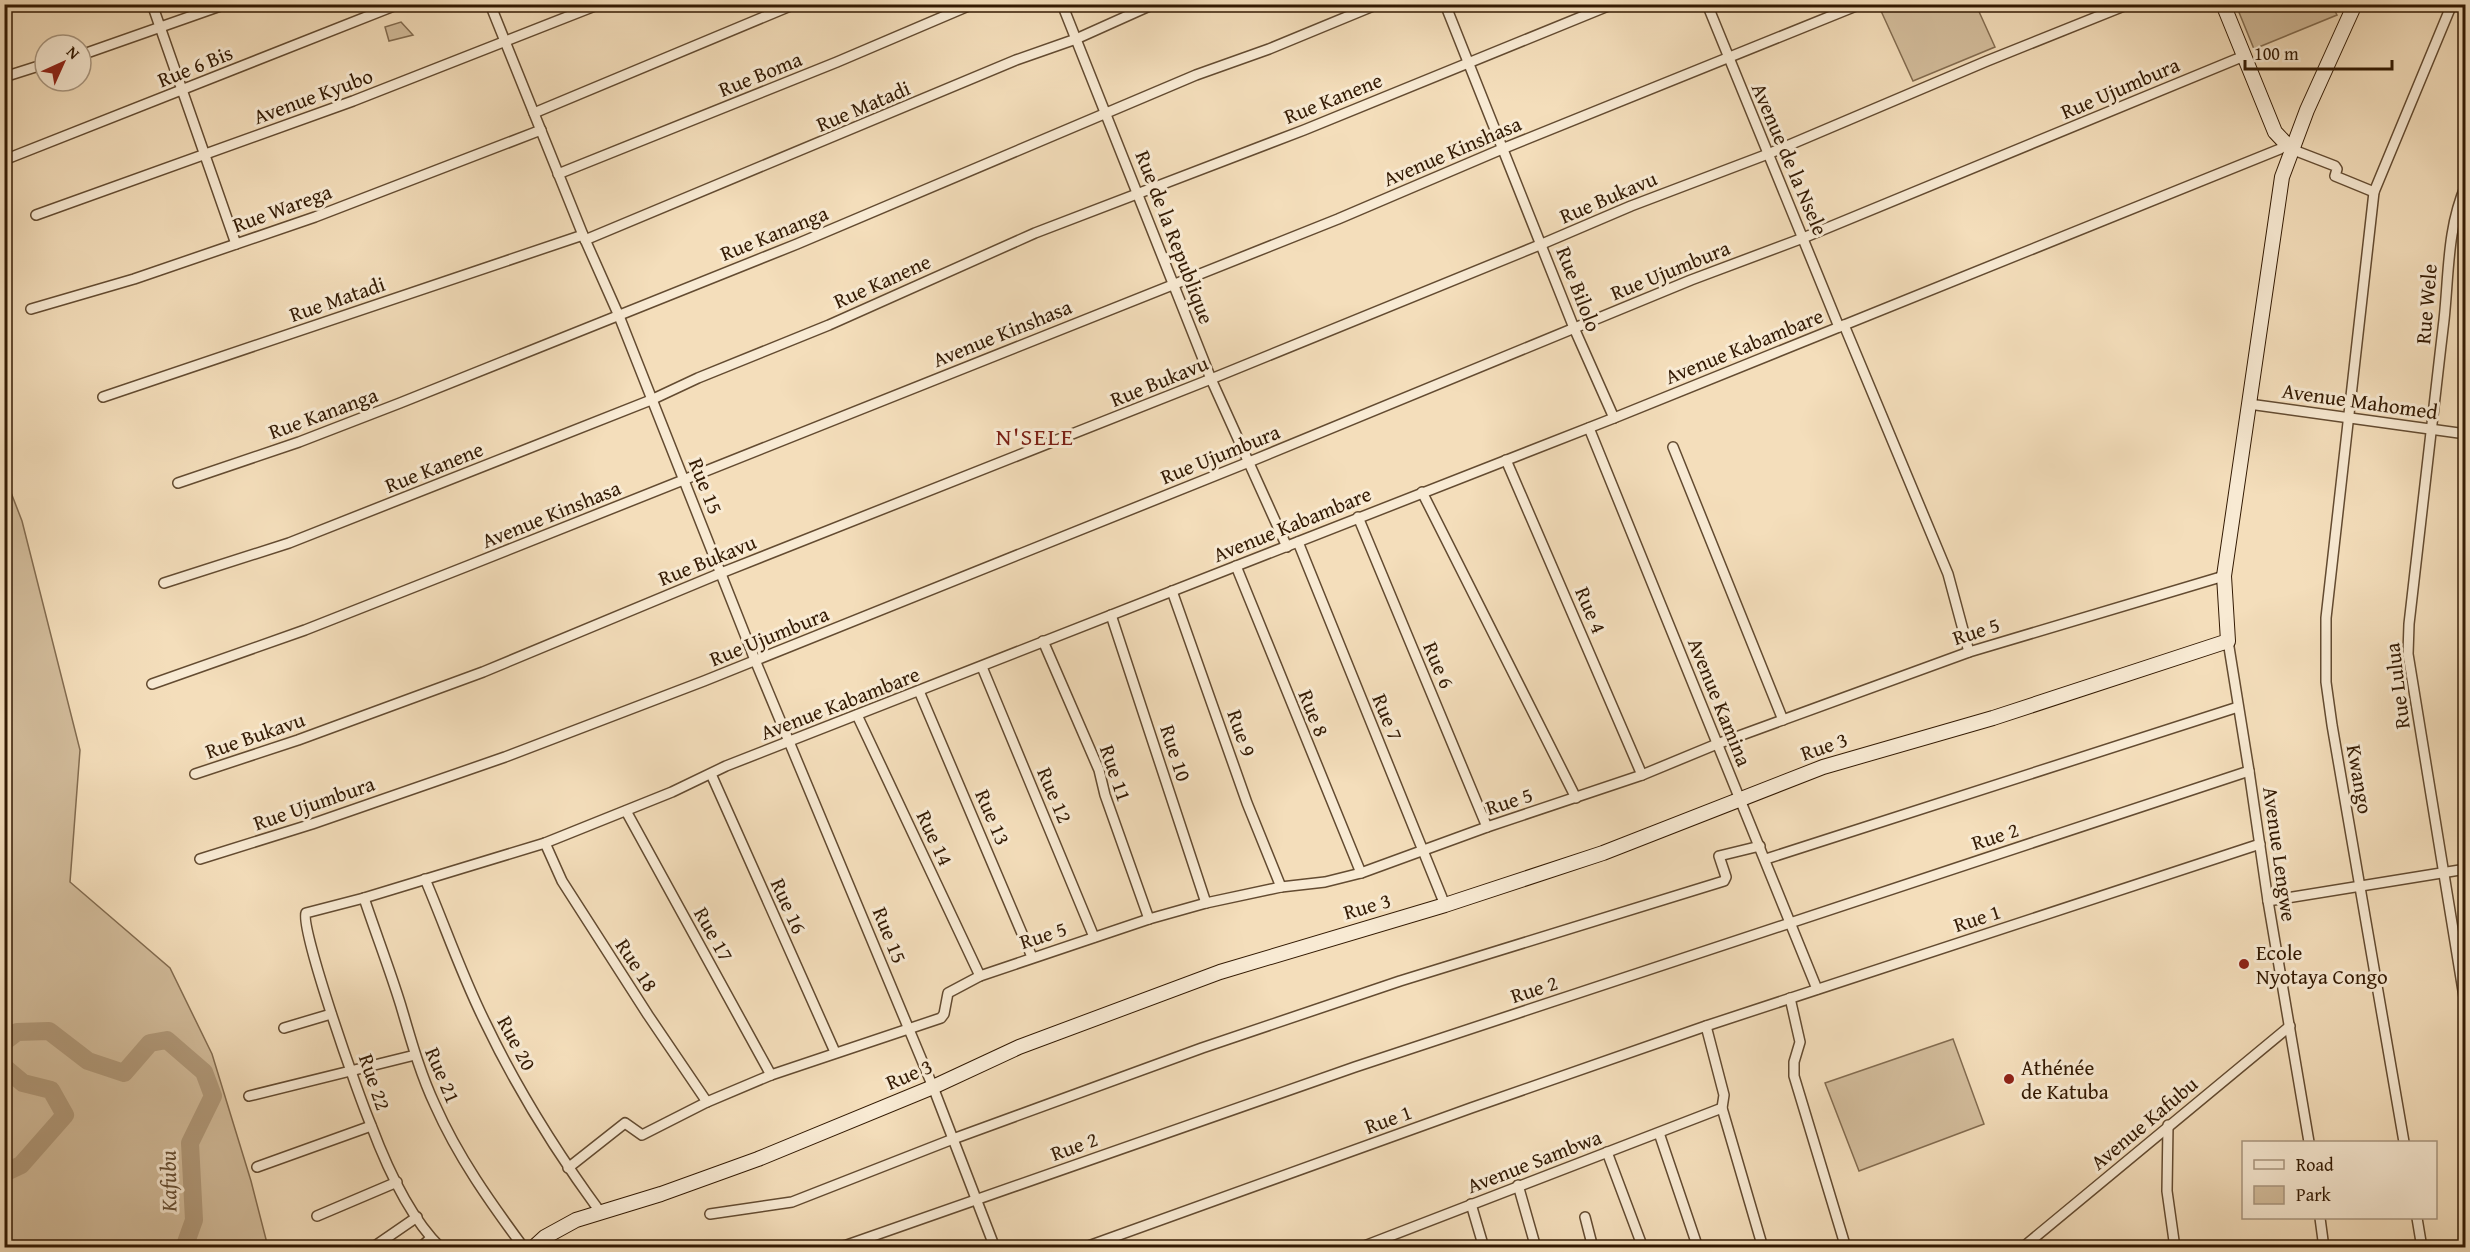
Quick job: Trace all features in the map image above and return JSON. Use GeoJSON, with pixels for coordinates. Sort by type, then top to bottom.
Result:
{"type":"FeatureCollection","features":[{"type":"Feature","properties":{"kind":"street"},"geometry":{"type":"LineString","coordinates":[[152,4],[236,244]]}},
{"type":"Feature","properties":{"kind":"street"},"geometry":{"type":"LineString","coordinates":[[93,51],[226,4]]}},
{"type":"Feature","properties":{"kind":"street","name":"Rue 6 Bis"},"geometry":{"type":"LineString","coordinates":[[4,160],[399,4]]}},
{"type":"Feature","properties":{"kind":"street","name":"Rue 15"},"geometry":{"type":"LineString","coordinates":[[490,4],[584,237],[619,316],[755,660],[933,1087],[995,1248]]}},
{"type":"Feature","properties":{"kind":"street","name":"Avenue Kyubo"},"geometry":{"type":"LineString","coordinates":[[36,215],[505,43],[600,4]]}},
{"type":"Feature","properties":{"kind":"street"},"geometry":{"type":"LineString","coordinates":[[534,113],[795,4]]}},
{"type":"Feature","properties":{"kind":"street","name":"Rue Boma"},"geometry":{"type":"LineString","coordinates":[[558,174],[837,62],[973,4]]}},
{"type":"Feature","properties":{"kind":"street","name":"Rue de la Republique"},"geometry":{"type":"LineString","coordinates":[[1062,4],[1211,379],[1287,547]]}},
{"type":"Feature","properties":{"kind":"street","name":"Rue Matadi"},"geometry":{"type":"LineString","coordinates":[[103,397],[584,237],[1016,60],[1076,39],[1154,4]]}},
{"type":"Feature","properties":{"kind":"street","name":"Rue Kananga"},"geometry":{"type":"LineString","coordinates":[[178,483],[299,442],[619,316],[1196,75],[1269,49],[1378,4]]}},
{"type":"Feature","properties":{"kind":"street","name":"Rue Bilolo"},"geometry":{"type":"LineString","coordinates":[[1445,4],[1574,328],[1614,418]]}},
{"type":"Feature","properties":{"kind":"street","name":"Rue Kanene"},"geometry":{"type":"LineString","coordinates":[[164,583],[289,543],[651,400],[698,378],[830,325],[1035,233],[1304,130],[1612,4]]}},
{"type":"Feature","properties":{"kind":"street","name":"Avenue de la Nsele"},"geometry":{"type":"LineString","coordinates":[[1707,4],[1803,238],[1948,574],[1969,652]]}},
{"type":"Feature","properties":{"kind":"street","name":"Avenue Kinshasa"},"geometry":{"type":"LineString","coordinates":[[152,684],[305,630],[1338,219],[1502,149],[1861,4]]}},
{"type":"Feature","properties":{"kind":"street","name":"Rue Bukavu"},"geometry":{"type":"LineString","coordinates":[[195,774],[298,740],[483,672],[721,573],[1211,379],[1631,206],[1768,154],[1987,61],[2129,4]]}},
{"type":"Feature","properties":{"kind":"street"},"geometry":{"type":"LineString","coordinates":[[2223,4],[2275,132],[2288,147],[2335,166],[2337,169],[2335,176],[2374,192]]}},
{"type":"Feature","properties":{"kind":"street"},"geometry":{"type":"LineString","coordinates":[[2228,641],[2224,576],[2282,177],[2288,147],[2355,4]]}},
{"type":"Feature","properties":{"kind":"street","name":"Kwango"},"geometry":{"type":"LineString","coordinates":[[2404,1141],[2332,725],[2325,649],[2326,618],[2374,192],[2451,4]]}},
{"type":"Feature","properties":{"kind":"street","name":"Rue Ujumbura"},"geometry":{"type":"LineString","coordinates":[[200,859],[312,824],[505,757],[832,631],[1691,280],[1803,238],[2244,56]]}},
{"type":"Feature","properties":{"kind":"street"},"geometry":{"type":"LineString","coordinates":[[4,77],[33,68]]}},
{"type":"Feature","properties":{"kind":"street","name":"Rue Warega"},"geometry":{"type":"LineString","coordinates":[[31,309],[134,279],[315,217],[541,129]]}},
{"type":"Feature","properties":{"kind":"street","name":"Avenue Kabambare"},"geometry":{"type":"LineString","coordinates":[[304,915],[545,843],[857,715],[1589,428],[2288,147]]}},
{"type":"Feature","properties":{"kind":"street","name":"Rue Wele"},"geometry":{"type":"LineString","coordinates":[[2431,429],[2445,313],[2451,234],[2458,201],[2466,185]]}},
{"type":"Feature","properties":{"kind":"street","name":"Avenue Mahomed"},"geometry":{"type":"LineString","coordinates":[[2249,404],[2466,434]]}},
{"type":"Feature","properties":{"kind":"street","name":"Avenue Kamina"},"geometry":{"type":"LineString","coordinates":[[1589,428],[1817,989]]}},
{"type":"Feature","properties":{"kind":"street","name":"Rue Lulua"},"geometry":{"type":"LineString","coordinates":[[2431,429],[2409,624],[2408,654],[2466,1009]]}},
{"type":"Feature","properties":{"kind":"street"},"geometry":{"type":"LineString","coordinates":[[1673,447],[1782,720]]}},
{"type":"Feature","properties":{"kind":"street","name":"Rue 4"},"geometry":{"type":"LineString","coordinates":[[1506,460],[1642,776]]}},
{"type":"Feature","properties":{"kind":"street"},"geometry":{"type":"LineString","coordinates":[[1422,492],[1576,798]]}},
{"type":"Feature","properties":{"kind":"street","name":"Rue 6"},"geometry":{"type":"LineString","coordinates":[[1358,517],[1487,827]]}},
{"type":"Feature","properties":{"kind":"street","name":"Rue 7"},"geometry":{"type":"LineString","coordinates":[[1298,542],[1445,905]]}},
{"type":"Feature","properties":{"kind":"street","name":"Rue 8"},"geometry":{"type":"LineString","coordinates":[[1236,566],[1360,873]]}},
{"type":"Feature","properties":{"kind":"street","name":"Rue 5"},"geometry":{"type":"LineString","coordinates":[[568,1168],[625,1123],[642,1135],[707,1102],[771,1075],[941,1018],[944,1014],[948,993],[980,976],[1032,957],[1206,903],[1281,887],[1324,882],[1360,873],[1487,827],[1642,776],[1717,744],[1969,652],[2224,576]]}},
{"type":"Feature","properties":{"kind":"street","name":"Rue 9"},"geometry":{"type":"LineString","coordinates":[[1172,591],[1247,803],[1281,887]]}},
{"type":"Feature","properties":{"kind":"street","name":"Rue 10"},"geometry":{"type":"LineString","coordinates":[[1111,615],[1206,903]]}},
{"type":"Feature","properties":{"kind":"street","name":"Rue 11"},"geometry":{"type":"LineString","coordinates":[[1043,641],[1099,770],[1105,795],[1149,919]]}},
{"type":"Feature","properties":{"kind":"street","name":"Avenue Lengwe"},"geometry":{"type":"LineString","coordinates":[[2228,641],[2268,901],[2309,1141]]}},
{"type":"Feature","properties":{"kind":"street","name":"Rue 3"},"geometry":{"type":"LineString","coordinates":[[533,1248],[562,1226],[758,1159],[933,1087],[1019,1047],[1220,972],[1445,905],[1603,853],[1824,767],[1993,718],[2228,641]]}},
{"type":"Feature","properties":{"kind":"street","name":"Rue 12"},"geometry":{"type":"LineString","coordinates":[[982,667],[1094,937]]}},
{"type":"Feature","properties":{"kind":"street","name":"Rue 13"},"geometry":{"type":"LineString","coordinates":[[919,691],[1032,957]]}},
{"type":"Feature","properties":{"kind":"street"},"geometry":{"type":"LineString","coordinates":[[1766,859],[2238,707]]}},
{"type":"Feature","properties":{"kind":"street","name":"Rue 14"},"geometry":{"type":"LineString","coordinates":[[857,715],[980,976]]}},
{"type":"Feature","properties":{"kind":"street","name":"Rue 2"},"geometry":{"type":"LineString","coordinates":[[833,1248],[978,1200],[1332,1075],[2249,771]]}},
{"type":"Feature","properties":{"kind":"street","name":"Rue 16"},"geometry":{"type":"LineString","coordinates":[[711,774],[835,1052]]}},
{"type":"Feature","properties":{"kind":"street","name":"Rue 17"},"geometry":{"type":"LineString","coordinates":[[626,811],[771,1075]]}},
{"type":"Feature","properties":{"kind":"street","name":"Rue 18"},"geometry":{"type":"LineString","coordinates":[[545,843],[562,881],[707,1102]]}},
{"type":"Feature","properties":{"kind":"street","name":"Rue 1"},"geometry":{"type":"LineString","coordinates":[[1083,1248],[1706,1026],[2260,844]]}},
{"type":"Feature","properties":{"kind":"street"},"geometry":{"type":"LineString","coordinates":[[710,1214],[792,1202],[1125,1075],[1400,981],[1724,881],[1726,877],[1719,856],[1760,846]]}},
{"type":"Feature","properties":{"kind":"street"},"geometry":{"type":"LineString","coordinates":[[2268,901],[2361,888],[2466,869]]}},
{"type":"Feature","properties":{"kind":"street","name":"Rue 20"},"geometry":{"type":"LineString","coordinates":[[425,879],[484,1020],[568,1168],[601,1213]]}},
{"type":"Feature","properties":{"kind":"street","name":"Rue 21"},"geometry":{"type":"LineString","coordinates":[[364,898],[415,1055],[435,1106],[458,1151],[486,1197],[524,1248]]}},
{"type":"Feature","properties":{"kind":"street","name":"Rue 22"},"geometry":{"type":"LineString","coordinates":[[304,915],[332,1014],[371,1126],[397,1182],[417,1217],[441,1248]]}},
{"type":"Feature","properties":{"kind":"street"},"geometry":{"type":"LineString","coordinates":[[1790,998],[1800,1042],[1794,1062],[1794,1076],[1846,1248]]}},
{"type":"Feature","properties":{"kind":"street"},"geometry":{"type":"LineString","coordinates":[[284,1028],[332,1014]]}},
{"type":"Feature","properties":{"kind":"street"},"geometry":{"type":"LineString","coordinates":[[1706,1026],[1724,1095],[1722,1108],[1762,1248]]}},
{"type":"Feature","properties":{"kind":"street","name":"Avenue Kafubu"},"geometry":{"type":"LineString","coordinates":[[2022,1248],[2290,1026]]}},
{"type":"Feature","properties":{"kind":"street"},"geometry":{"type":"LineString","coordinates":[[249,1096],[415,1055]]}},
{"type":"Feature","properties":{"kind":"street","name":"Avenue Sambwa"},"geometry":{"type":"LineString","coordinates":[[1359,1248],[1373,1245],[1518,1185],[1722,1108]]}},
{"type":"Feature","properties":{"kind":"street"},"geometry":{"type":"LineString","coordinates":[[2168,1125],[2167,1191],[2175,1248]]}},
{"type":"Feature","properties":{"kind":"street"},"geometry":{"type":"LineString","coordinates":[[257,1167],[371,1126]]}},
{"type":"Feature","properties":{"kind":"street"},"geometry":{"type":"LineString","coordinates":[[1659,1133],[1698,1248]]}},
{"type":"Feature","properties":{"kind":"street"},"geometry":{"type":"LineString","coordinates":[[1607,1152],[1643,1248]]}},
{"type":"Feature","properties":{"kind":"street"},"geometry":{"type":"LineString","coordinates":[[317,1216],[397,1182]]}},
{"type":"Feature","properties":{"kind":"street"},"geometry":{"type":"LineString","coordinates":[[1518,1185],[1536,1248]]}},
{"type":"Feature","properties":{"kind":"street"},"geometry":{"type":"LineString","coordinates":[[1471,1204],[1484,1248]]}},
{"type":"Feature","properties":{"kind":"street"},"geometry":{"type":"LineString","coordinates":[[372,1248],[417,1217]]}},
{"type":"Feature","properties":{"kind":"street"},"geometry":{"type":"LineString","coordinates":[[1585,1217],[1593,1248]]}},
{"type":"Feature","properties":{"kind":"street"},"geometry":{"type":"LineString","coordinates":[[2320,1219],[2324,1248]]}},
{"type":"Feature","properties":{"kind":"street"},"geometry":{"type":"LineString","coordinates":[[2417,1219],[2422,1248]]}},
{"type":"Feature","properties":{"kind":"street"},"geometry":{"type":"LineString","coordinates":[[420,1248],[431,1238]]}},
{"type":"Feature","properties":{"kind":"green space"},"geometry":{"type":"Polygon","coordinates":[[[1895,5],[1976,5],[1995,47],[1913,81],[1881,11],[1895,5]]]}},
{"type":"Feature","properties":{"kind":"green space"},"geometry":{"type":"Polygon","coordinates":[[[2236,5],[2332,5],[2337,15],[2254,49],[2236,5]]]}},
{"type":"Feature","properties":{"kind":"green space"},"geometry":{"type":"Polygon","coordinates":[[[401,22],[413,35],[389,41],[385,27],[401,22]]]}},
{"type":"Feature","properties":{"kind":"green space"},"geometry":{"type":"Polygon","coordinates":[[[5,477],[22,521],[80,750],[70,882],[170,968],[212,1054],[251,1181],[268,1247],[5,1247],[5,477]]]}},
{"type":"Feature","properties":{"kind":"green space"},"geometry":{"type":"Polygon","coordinates":[[[1953,1039],[1984,1124],[1859,1171],[1825,1083],[1953,1039]]]}},
{"type":"Feature","properties":{"kind":"waterway","name":"Kafubu"},"geometry":{"type":"LineString","coordinates":[[4,1042],[17,1032],[49,1031],[88,1061],[124,1073],[150,1043],[167,1040],[204,1072],[213,1096],[190,1143],[194,1220],[184,1248]]}},
{"type":"Feature","properties":{"kind":"waterway","name":"Kafubu"},"geometry":{"type":"LineString","coordinates":[[4,1067],[23,1083],[51,1090],[65,1115],[21,1165],[4,1173]]}},
{"type":"Feature","properties":{"kind":"place","name":"Ecole Nyotaya Congo"},"geometry":{"type":"Point","coordinates":[2244,964]}},
{"type":"Feature","properties":{"kind":"place","name":"Athénée de Katuba"},"geometry":{"type":"Point","coordinates":[2009,1079]}},
{"type":"Feature","properties":{"kind":"district","name":"N'SELE"},"geometry":{"type":"Point","coordinates":[1035,436]}}]}
